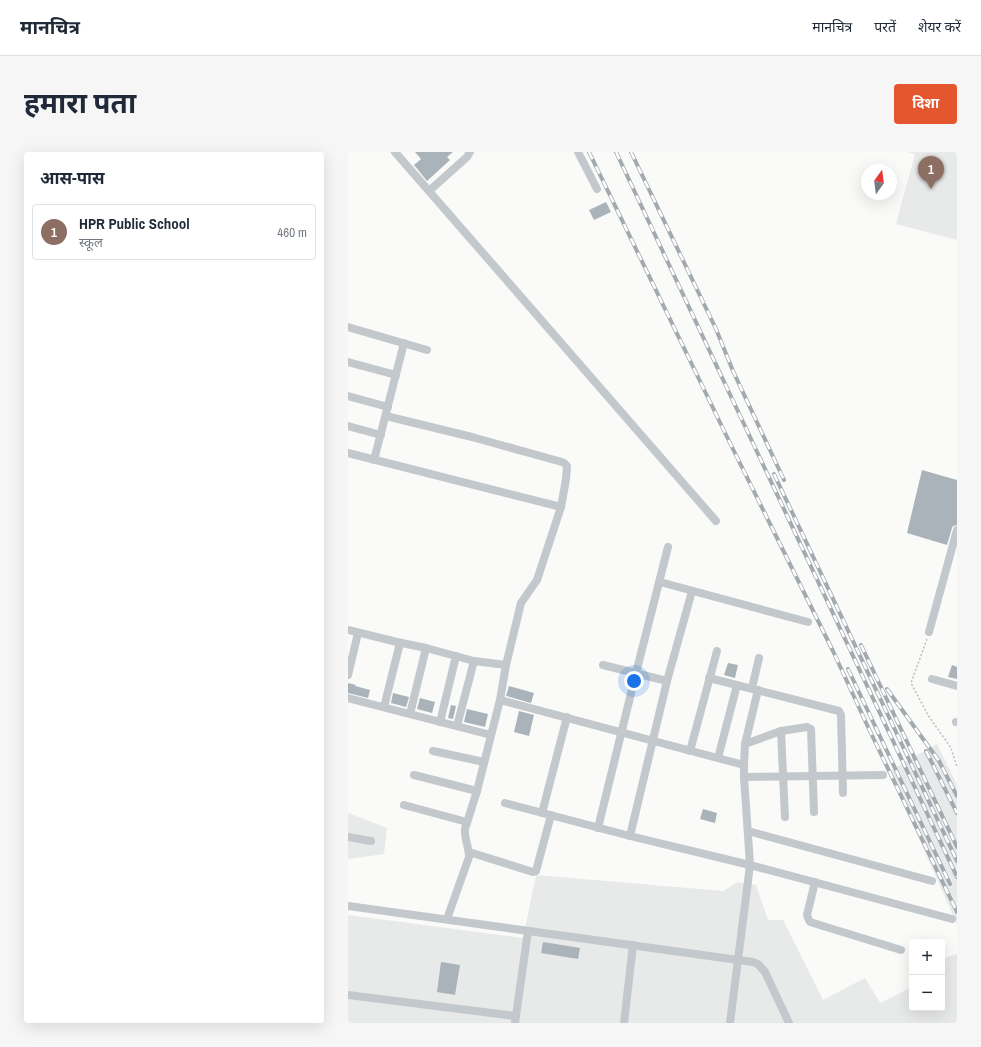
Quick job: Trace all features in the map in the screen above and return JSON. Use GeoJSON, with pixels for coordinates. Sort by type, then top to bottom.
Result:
{"type":"FeatureCollection","features":[{"type":"Feature","properties":{"kind":"street"},"geometry":{"type":"LineString","coordinates":[[395,152],[716,521]]}},
{"type":"Feature","properties":{"kind":"street"},"geometry":{"type":"LineString","coordinates":[[429,191],[467,157],[470,152]]}},
{"type":"Feature","properties":{"kind":"street"},"geometry":{"type":"LineString","coordinates":[[578,152],[597,189]]}},
{"type":"Feature","properties":{"kind":"street"},"geometry":{"type":"LineString","coordinates":[[348,327],[427,350]]}},
{"type":"Feature","properties":{"kind":"street"},"geometry":{"type":"LineString","coordinates":[[374,460],[404,343]]}},
{"type":"Feature","properties":{"kind":"street"},"geometry":{"type":"LineString","coordinates":[[348,362],[396,375]]}},
{"type":"Feature","properties":{"kind":"street"},"geometry":{"type":"LineString","coordinates":[[348,396],[388,407]]}},
{"type":"Feature","properties":{"kind":"street"},"geometry":{"type":"LineString","coordinates":[[386,416],[499,444],[564,463],[567,466],[561,506],[537,580],[521,603],[506,665],[500,700],[477,791],[464,831],[469,852],[468,857],[447,920]]}},
{"type":"Feature","properties":{"kind":"street"},"geometry":{"type":"LineString","coordinates":[[348,426],[381,435]]}},
{"type":"Feature","properties":{"kind":"street"},"geometry":{"type":"LineString","coordinates":[[348,454],[561,506]]}},
{"type":"Feature","properties":{"kind":"street"},"geometry":{"type":"LineString","coordinates":[[929,632],[957,530]]}},
{"type":"Feature","properties":{"kind":"street"},"geometry":{"type":"LineString","coordinates":[[598,828],[668,547]]}},
{"type":"Feature","properties":{"kind":"street"},"geometry":{"type":"LineString","coordinates":[[660,582],[808,622]]}},
{"type":"Feature","properties":{"kind":"street"},"geometry":{"type":"LineString","coordinates":[[630,836],[652,740],[692,591]]}},
{"type":"Feature","properties":{"kind":"street"},"geometry":{"type":"LineString","coordinates":[[348,630],[474,661],[506,665]]}},
{"type":"Feature","properties":{"kind":"street"},"geometry":{"type":"LineString","coordinates":[[348,675],[358,633]]}},
{"type":"Feature","properties":{"kind":"street"},"geometry":{"type":"LineString","coordinates":[[384,708],[400,643]]}},
{"type":"Feature","properties":{"kind":"street"},"geometry":{"type":"LineString","coordinates":[[410,714],[426,648]]}},
{"type":"Feature","properties":{"kind":"street"},"geometry":{"type":"LineString","coordinates":[[690,751],[717,651]]}},
{"type":"Feature","properties":{"kind":"street"},"geometry":{"type":"LineString","coordinates":[[440,722],[456,656]]}},
{"type":"Feature","properties":{"kind":"street"},"geometry":{"type":"LineString","coordinates":[[730,1023],[750,865],[744,765],[745,744],[759,658]]}},
{"type":"Feature","properties":{"kind":"street"},"geometry":{"type":"LineString","coordinates":[[457,726],[474,661]]}},
{"type":"Feature","properties":{"kind":"street"},"geometry":{"type":"LineString","coordinates":[[603,665],[667,681]]}},
{"type":"Feature","properties":{"kind":"street"},"geometry":{"type":"LineString","coordinates":[[709,678],[839,711],[843,793]]}},
{"type":"Feature","properties":{"kind":"street"},"geometry":{"type":"LineString","coordinates":[[932,679],[957,686]]}},
{"type":"Feature","properties":{"kind":"street"},"geometry":{"type":"LineString","coordinates":[[718,758],[737,685]]}},
{"type":"Feature","properties":{"kind":"street"},"geometry":{"type":"LineString","coordinates":[[348,698],[491,735]]}},
{"type":"Feature","properties":{"kind":"street"},"geometry":{"type":"LineString","coordinates":[[500,700],[744,765]]}},
{"type":"Feature","properties":{"kind":"street"},"geometry":{"type":"LineString","coordinates":[[469,852],[535,872],[567,717]]}},
{"type":"Feature","properties":{"kind":"street"},"geometry":{"type":"LineString","coordinates":[[745,744],[781,731],[807,727],[811,729],[814,812]]}},
{"type":"Feature","properties":{"kind":"street"},"geometry":{"type":"LineString","coordinates":[[781,731],[785,817]]}},
{"type":"Feature","properties":{"kind":"street"},"geometry":{"type":"LineString","coordinates":[[433,751],[484,762]]}},
{"type":"Feature","properties":{"kind":"street"},"geometry":{"type":"LineString","coordinates":[[414,775],[477,791]]}},
{"type":"Feature","properties":{"kind":"street"},"geometry":{"type":"LineString","coordinates":[[744,777],[883,775]]}},
{"type":"Feature","properties":{"kind":"street"},"geometry":{"type":"LineString","coordinates":[[505,803],[598,828],[750,865],[952,919]]}},
{"type":"Feature","properties":{"kind":"street"},"geometry":{"type":"LineString","coordinates":[[404,805],[467,822]]}},
{"type":"Feature","properties":{"kind":"street"},"geometry":{"type":"LineString","coordinates":[[748,831],[932,882]]}},
{"type":"Feature","properties":{"kind":"street"},"geometry":{"type":"LineString","coordinates":[[348,837],[371,840]]}},
{"type":"Feature","properties":{"kind":"street"},"geometry":{"type":"LineString","coordinates":[[815,882],[808,915],[810,922],[901,950]]}},
{"type":"Feature","properties":{"kind":"street"},"geometry":{"type":"LineString","coordinates":[[348,906],[753,962],[762,968],[788,1023]]}},
{"type":"Feature","properties":{"kind":"street"},"geometry":{"type":"LineString","coordinates":[[348,995],[515,1020],[528,931]]}},
{"type":"Feature","properties":{"kind":"street"},"geometry":{"type":"LineString","coordinates":[[624,1023],[633,945]]}},
{"type":"Feature","properties":{"kind":"path"},"geometry":{"type":"LineString","coordinates":[[929,632],[911,684],[928,715],[951,748],[957,767]]}},
{"type":"Feature","properties":{"kind":"shaded area"},"geometry":{"type":"Polygon","coordinates":[[[908,152],[957,152],[957,240],[896,224],[915,154],[908,152]]]}},
{"type":"Feature","properties":{"kind":"shaded area"},"geometry":{"type":"Polygon","coordinates":[[[937,744],[957,785],[957,924],[889,771],[937,744]]]}},
{"type":"Feature","properties":{"kind":"shaded area"},"geometry":{"type":"Polygon","coordinates":[[[348,813],[387,828],[384,854],[348,859],[348,813]]]}},
{"type":"Feature","properties":{"kind":"shaded area"},"geometry":{"type":"Polygon","coordinates":[[[536,875],[723,891],[738,882],[756,885],[768,920],[783,920],[823,1000],[865,978],[880,1003],[909,988],[909,1011],[945,1011],[945,958],[957,954],[957,1023],[348,1023],[348,915],[523,938],[536,875]]]}},
{"type":"Feature","properties":{"kind":"building"},"geometry":{"type":"Polygon","coordinates":[[[415,152],[453,152],[447,157],[450,160],[427,181],[414,165],[421,159],[415,152]]]}},
{"type":"Feature","properties":{"kind":"building"},"geometry":{"type":"Polygon","coordinates":[[[606,202],[611,212],[594,220],[589,210],[606,202]]]}},
{"type":"Feature","properties":{"kind":"building"},"geometry":{"type":"Polygon","coordinates":[[[922,470],[957,480],[957,525],[953,526],[952,528],[947,545],[907,533],[922,470]]]}},
{"type":"Feature","properties":{"kind":"building"},"geometry":{"type":"Polygon","coordinates":[[[728,663],[738,665],[735,678],[724,675],[728,663]]]}},
{"type":"Feature","properties":{"kind":"building"},"geometry":{"type":"Polygon","coordinates":[[[952,665],[957,667],[957,679],[948,677],[952,665]]]}},
{"type":"Feature","properties":{"kind":"building"},"geometry":{"type":"Polygon","coordinates":[[[348,683],[370,690],[368,698],[348,693],[348,683]]]}},
{"type":"Feature","properties":{"kind":"building"},"geometry":{"type":"Polygon","coordinates":[[[509,686],[534,693],[531,703],[506,696],[509,686]]]}},
{"type":"Feature","properties":{"kind":"building"},"geometry":{"type":"Polygon","coordinates":[[[393,693],[409,697],[406,707],[391,703],[393,693]]]}},
{"type":"Feature","properties":{"kind":"building"},"geometry":{"type":"Polygon","coordinates":[[[420,698],[435,702],[432,713],[417,709],[420,698]]]}},
{"type":"Feature","properties":{"kind":"building"},"geometry":{"type":"Polygon","coordinates":[[[451,705],[456,706],[453,719],[448,718],[451,705]]]}},
{"type":"Feature","properties":{"kind":"building"},"geometry":{"type":"Polygon","coordinates":[[[467,709],[488,714],[485,727],[464,722],[467,709]]]}},
{"type":"Feature","properties":{"kind":"building"},"geometry":{"type":"Polygon","coordinates":[[[519,711],[534,715],[529,736],[514,732],[519,711]]]}},
{"type":"Feature","properties":{"kind":"building"},"geometry":{"type":"Polygon","coordinates":[[[703,809],[717,813],[715,823],[700,819],[703,809]]]}},
{"type":"Feature","properties":{"kind":"building"},"geometry":{"type":"Polygon","coordinates":[[[543,942],[580,948],[578,959],[541,953],[543,942]]]}},
{"type":"Feature","properties":{"kind":"building"},"geometry":{"type":"Polygon","coordinates":[[[441,962],[460,965],[455,995],[437,992],[441,962]]]}},
{"type":"Feature","properties":{"kind":"railway"},"geometry":{"type":"LineString","coordinates":[[589,152],[833,651],[957,912]]}},
{"type":"Feature","properties":{"kind":"railway"},"geometry":{"type":"LineString","coordinates":[[616,152],[957,877]]}},
{"type":"Feature","properties":{"kind":"railway"},"geometry":{"type":"LineString","coordinates":[[631,152],[716,329],[733,371],[784,480]]}},
{"type":"Feature","properties":{"kind":"railway"},"geometry":{"type":"LineString","coordinates":[[774,474],[957,861]]}},
{"type":"Feature","properties":{"kind":"railway"},"geometry":{"type":"LineString","coordinates":[[861,645],[957,847]]}},
{"type":"Feature","properties":{"kind":"railway"},"geometry":{"type":"LineString","coordinates":[[848,669],[950,884]]}},
{"type":"Feature","properties":{"kind":"railway"},"geometry":{"type":"LineString","coordinates":[[887,689],[939,761],[957,796]]}},
{"type":"Feature","properties":{"kind":"railway"},"geometry":{"type":"LineString","coordinates":[[926,751],[957,813]]}},
{"type":"Feature","properties":{"kind":"place","name":"HPR Public School"},"geometry":{"type":"Point","coordinates":[931,189]}}]}
